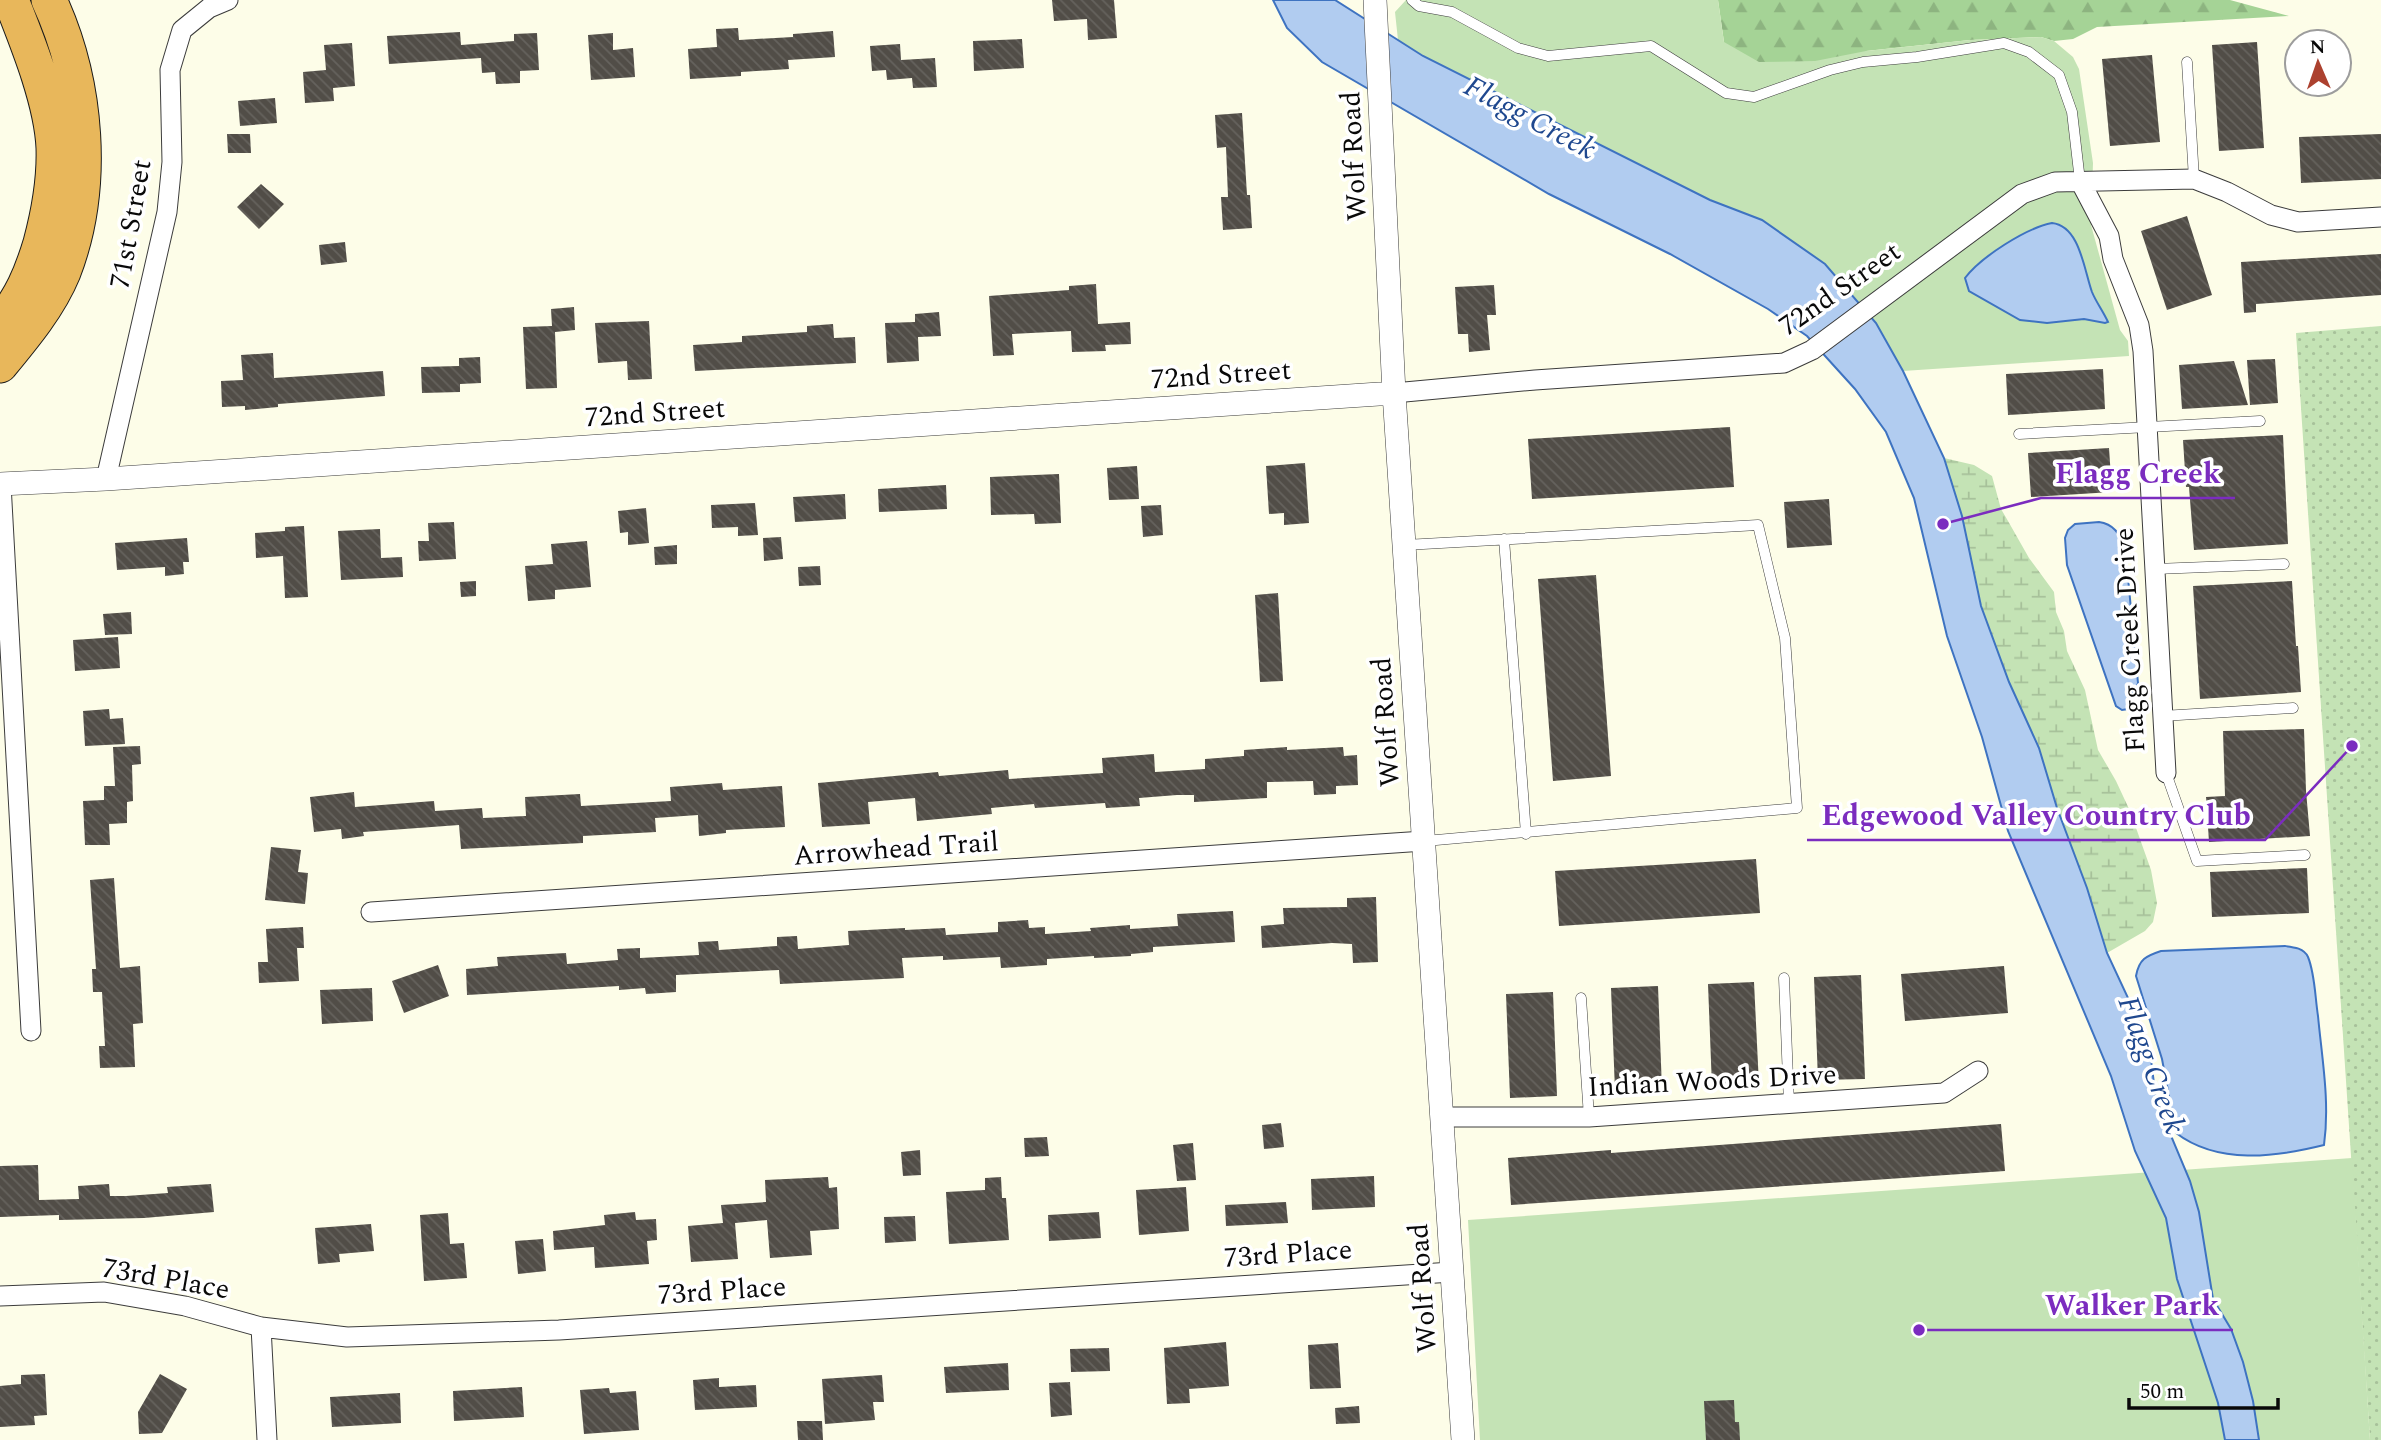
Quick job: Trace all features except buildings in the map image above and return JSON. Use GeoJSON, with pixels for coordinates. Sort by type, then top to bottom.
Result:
{"type":"FeatureCollection","features":[{"type":"Feature","properties":{"kind":"highway"},"geometry":{"type":"LineString","coordinates":[[0,323],[14,309],[33,270],[49,213],[54,147],[43,91],[12,4]]}},
{"type":"Feature","properties":{"kind":"highway"},"geometry":{"type":"LineString","coordinates":[[0,365],[32,327],[62,273],[81,212],[84,141],[76,81],[52,6]]}},
{"type":"Feature","properties":{"kind":"street","name":"71st Street"},"geometry":{"type":"LineString","coordinates":[[106,479],[167,212],[172,162],[170,70],[182,30],[209,8],[228,0]]}},
{"type":"Feature","properties":{"kind":"street","name":"Wolf Road"},"geometry":{"type":"LineString","coordinates":[[1375,1],[1394,393],[1463,1440]]}},
{"type":"Feature","properties":{"kind":"street","name":"72nd Street"},"geometry":{"type":"LineString","coordinates":[[0,484],[1394,393],[1535,380],[1784,363],[1812,350],[2022,194],[2055,182],[2194,179],[2227,192],[2271,215],[2298,222],[2381,217]]}},
{"type":"Feature","properties":{"kind":"street","name":"Flagg Creek Drive"},"geometry":{"type":"LineString","coordinates":[[2080,180],[2109,236],[2113,259],[2139,325],[2166,774]]}},
{"type":"Feature","properties":{"kind":"street"},"geometry":{"type":"LineString","coordinates":[[0,484],[31,1031]]}},
{"type":"Feature","properties":{"kind":"street","name":"Arrowhead Trail"},"geometry":{"type":"LineString","coordinates":[[371,912],[1424,841]]}},
{"type":"Feature","properties":{"kind":"street","name":"Indian Woods Drive"},"geometry":{"type":"LineString","coordinates":[[1442,1117],[1589,1117],[1944,1093],[1978,1071]]}},
{"type":"Feature","properties":{"kind":"street","name":"73rd Place"},"geometry":{"type":"LineString","coordinates":[[0,1296],[104,1293],[185,1306],[261,1327],[347,1337],[559,1330],[1452,1272]]}},
{"type":"Feature","properties":{"kind":"street"},"geometry":{"type":"LineString","coordinates":[[261,1327],[267,1440]]}},
{"type":"Feature","properties":{"kind":"lane"},"geometry":{"type":"LineString","coordinates":[[1412,0],[1419,6],[1452,12],[1518,48],[1548,56],[1651,46],[1726,93],[1754,97],[1830,70],[1863,62],[1917,57],[2004,43],[2029,52],[2060,75],[2072,112],[2080,180]]}},
{"type":"Feature","properties":{"kind":"lane"},"geometry":{"type":"LineString","coordinates":[[2187,62],[2194,179]]}},
{"type":"Feature","properties":{"kind":"lane"},"geometry":{"type":"LineString","coordinates":[[2019,434],[2260,421]]}},
{"type":"Feature","properties":{"kind":"lane"},"geometry":{"type":"LineString","coordinates":[[1404,545],[1758,525],[1785,638],[1797,808],[1424,841]]}},
{"type":"Feature","properties":{"kind":"lane"},"geometry":{"type":"LineString","coordinates":[[1504,539],[1526,834]]}},
{"type":"Feature","properties":{"kind":"lane"},"geometry":{"type":"LineString","coordinates":[[2155,569],[2284,564]]}},
{"type":"Feature","properties":{"kind":"lane"},"geometry":{"type":"LineString","coordinates":[[2162,716],[2293,708]]}},
{"type":"Feature","properties":{"kind":"lane"},"geometry":{"type":"LineString","coordinates":[[2166,774],[2197,861],[2305,855]]}},
{"type":"Feature","properties":{"kind":"lane"},"geometry":{"type":"LineString","coordinates":[[1784,978],[1789,1105]]}},
{"type":"Feature","properties":{"kind":"lane"},"geometry":{"type":"LineString","coordinates":[[1581,998],[1589,1117]]}},
{"type":"Feature","properties":{"kind":"green space"},"geometry":{"type":"Polygon","coordinates":[[[1406,0],[1718,0],[1724,42],[1759,62],[1815,61],[1866,51],[1970,40],[2041,37],[2054,41],[2073,57],[2079,69],[2093,163],[2091,225],[2120,330],[2128,341],[2129,356],[1903,371],[1876,323],[1825,264],[1762,220],[1710,200],[1423,56],[1398,40],[1395,12],[1406,0]]]}},
{"type":"Feature","properties":{"kind":"green space"},"geometry":{"type":"Polygon","coordinates":[[[1718,0],[2230,0],[2289,16],[2097,27],[2073,39],[2054,41],[2041,37],[1970,40],[1866,51],[1808,252],[1762,220],[1710,200],[1649,169],[1679,151],[1724,42],[1718,0]]]}},
{"type":"Feature","properties":{"kind":"green space"},"geometry":{"type":"Polygon","coordinates":[[[2381,326],[2381,1440],[2370,1440],[2296,333],[2381,326]]]}},
{"type":"Feature","properties":{"kind":"green space"},"geometry":{"type":"Polygon","coordinates":[[[1944,458],[1974,465],[1992,476],[2001,509],[2029,558],[2054,592],[2056,612],[2064,631],[2067,651],[2085,690],[2098,750],[2130,811],[2151,870],[2157,903],[2153,922],[2145,931],[2107,953],[2039,748],[2009,682],[1981,606],[1962,516],[1944,458]]]}},
{"type":"Feature","properties":{"kind":"green space"},"geometry":{"type":"Polygon","coordinates":[[[2352,1158],[2370,1440],[1480,1440],[1468,1220],[2352,1158]]]}},
{"type":"Feature","properties":{"kind":"water"},"geometry":{"type":"Polygon","coordinates":[[[1273,0],[1335,0],[1423,56],[1710,200],[1762,220],[1825,264],[1876,323],[1903,371],[1944,458],[1962,516],[1981,606],[2009,682],[2039,748],[2107,953],[2149,1043],[2156,1100],[2190,1181],[2199,1212],[2213,1299],[2231,1329],[2243,1362],[2259,1440],[2225,1440],[2218,1403],[2177,1279],[2166,1218],[2135,1151],[2111,1076],[2008,831],[1982,737],[1947,636],[1914,498],[1886,432],[1855,389],[1807,336],[1768,309],[1670,254],[1549,194],[1322,62],[1287,28],[1273,0]]]}},
{"type":"Feature","properties":{"kind":"water"},"geometry":{"type":"Polygon","coordinates":[[[2052,223],[2061,226],[2075,240],[2092,292],[2108,322],[2084,319],[2047,323],[2020,320],[1969,291],[1965,278],[1982,261],[2017,237],[2052,223]]]}},
{"type":"Feature","properties":{"kind":"water"},"geometry":{"type":"Polygon","coordinates":[[[2099,522],[2112,527],[2125,546],[2138,683],[2128,709],[2122,710],[2116,706],[2067,565],[2065,538],[2068,530],[2075,524],[2099,522]]]}},
{"type":"Feature","properties":{"kind":"water"},"geometry":{"type":"Polygon","coordinates":[[[2285,946],[2304,952],[2312,971],[2325,1080],[2324,1145],[2287,1153],[2248,1156],[2210,1150],[2192,1143],[2176,1133],[2162,1059],[2136,976],[2139,966],[2147,957],[2161,951],[2285,946]]]}},
{"type":"Feature","properties":{"kind":"place","name":"Flagg Creek"},"geometry":{"type":"Point","coordinates":[1943,524]}},
{"type":"Feature","properties":{"kind":"place","name":"Edgewood Valley Country Club"},"geometry":{"type":"Point","coordinates":[2352,746]}},
{"type":"Feature","properties":{"kind":"place","name":"Walker Park"},"geometry":{"type":"Point","coordinates":[1919,1330]}}]}
